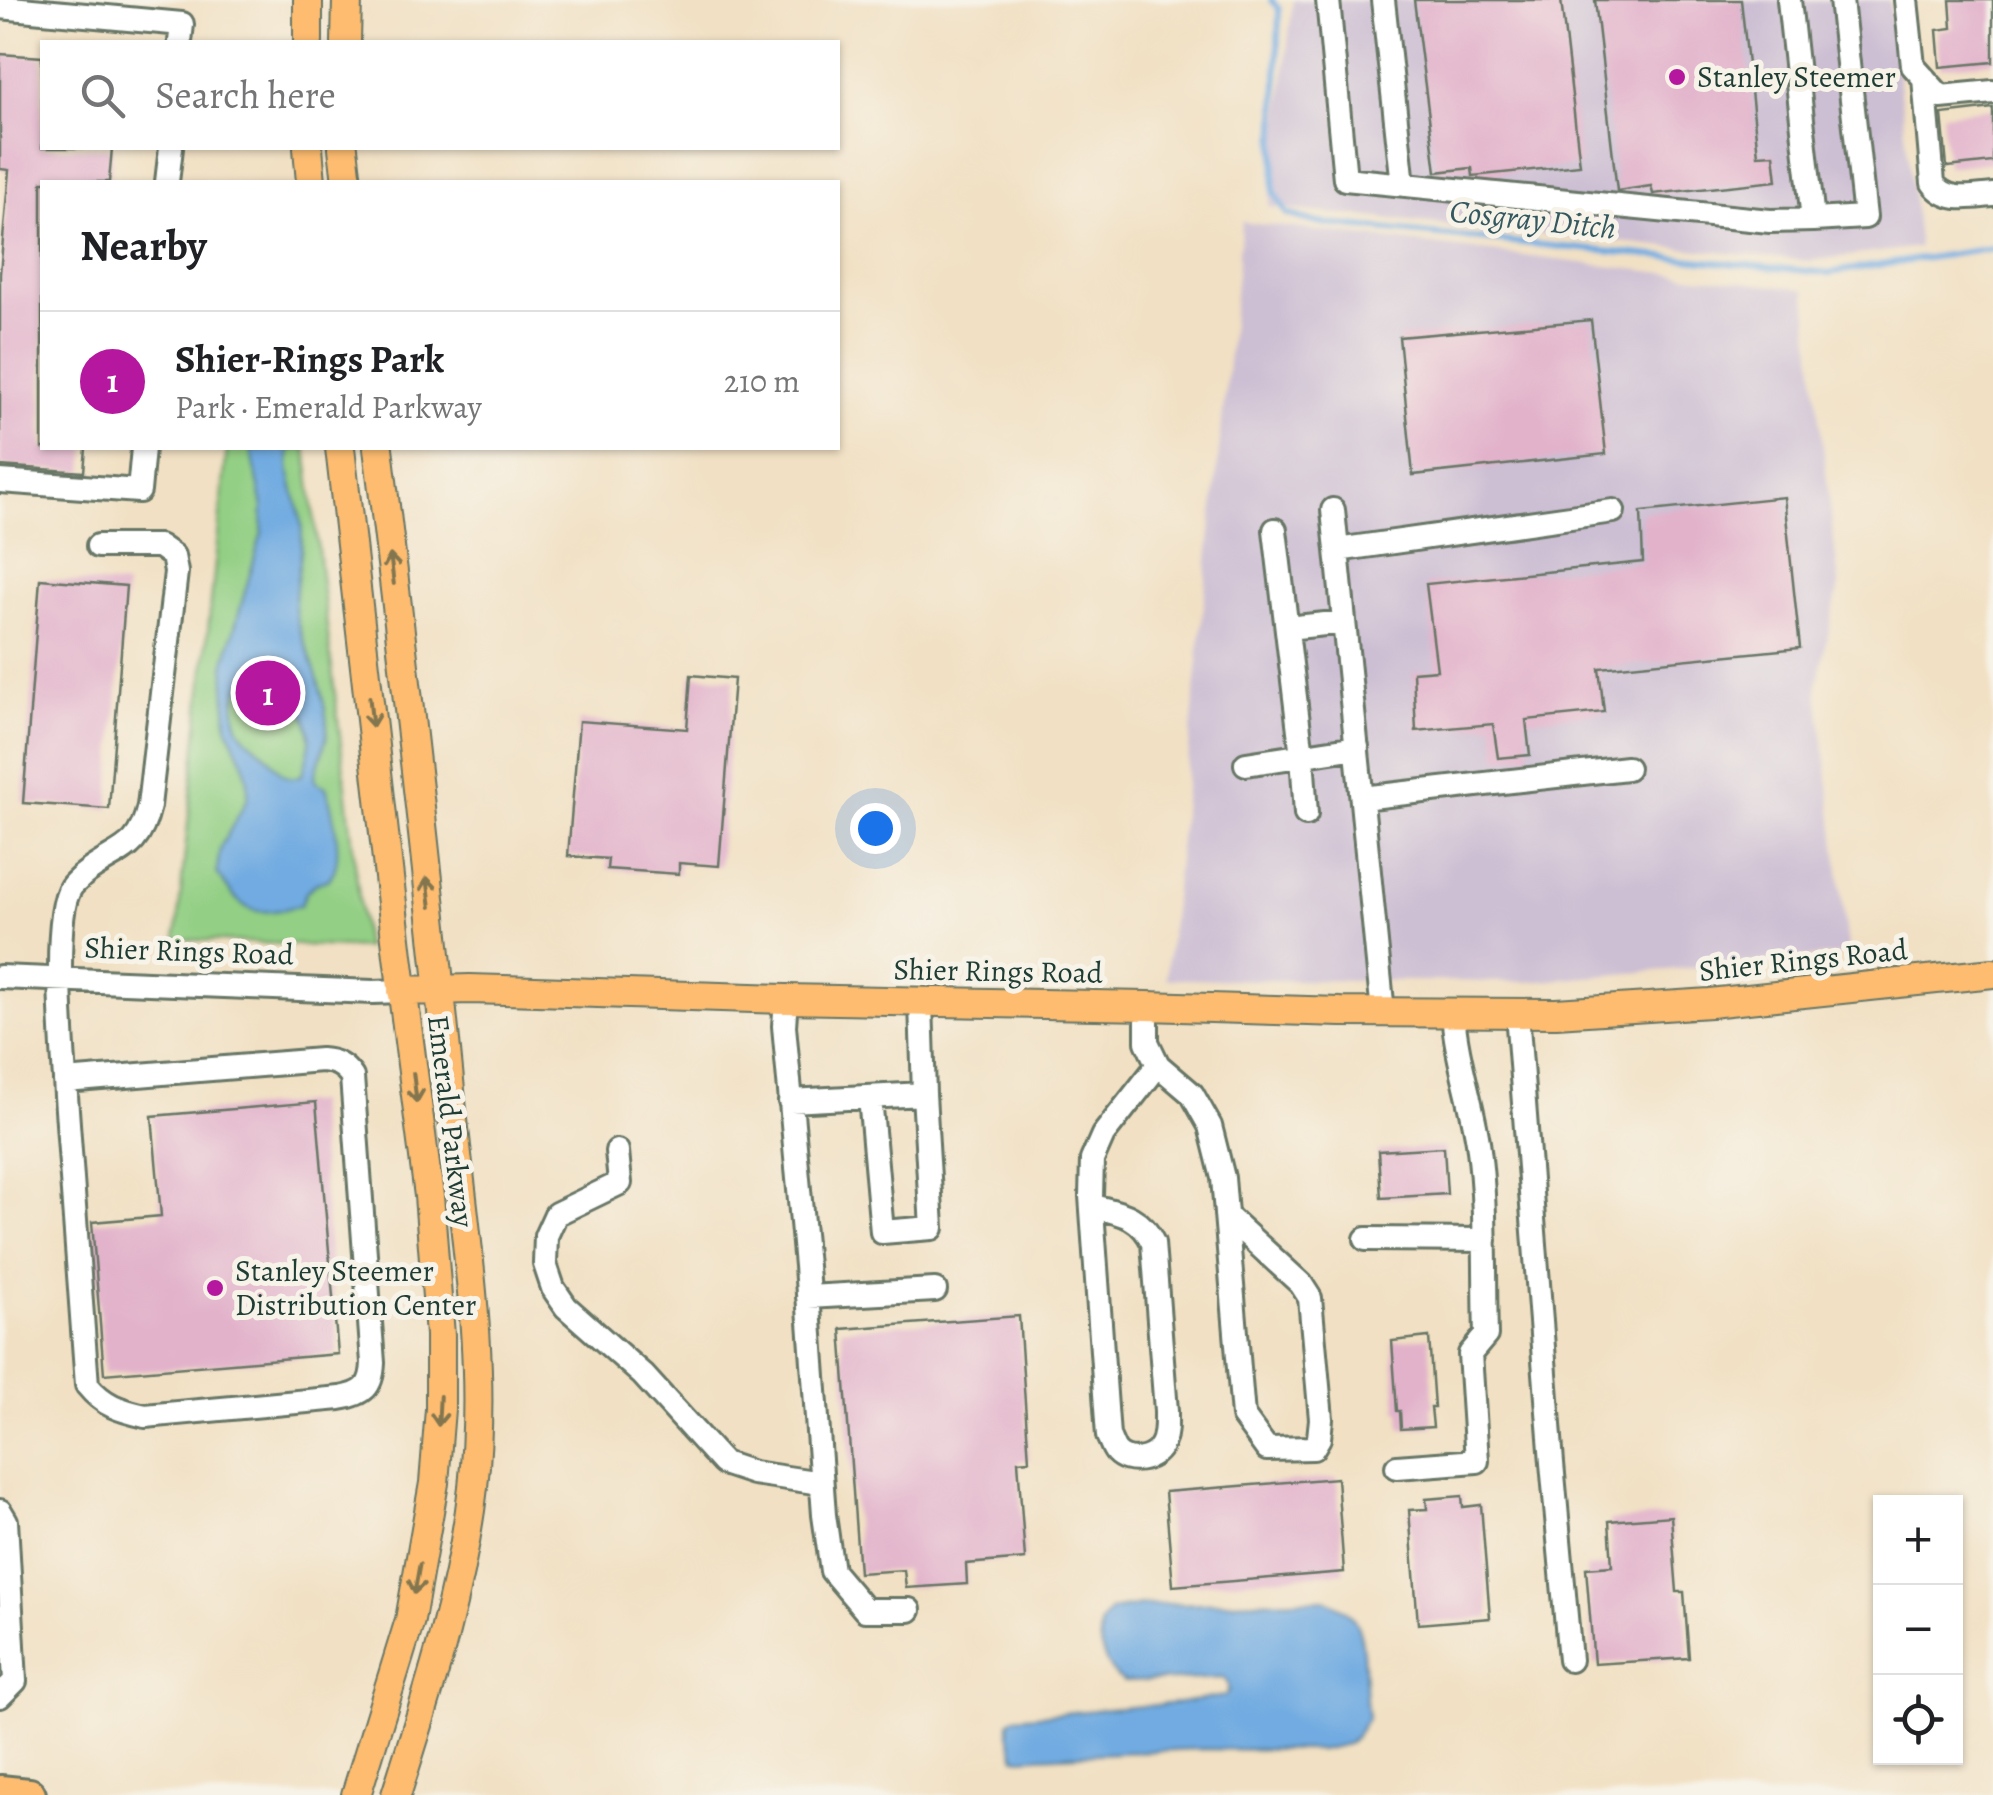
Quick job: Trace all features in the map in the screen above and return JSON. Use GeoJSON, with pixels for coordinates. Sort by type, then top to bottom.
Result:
{"type":"FeatureCollection","features":[{"type":"Feature","properties":{"kind":"highway"},"geometry":{"type":"LineString","coordinates":[[0,1792],[29,1795]]}},
{"type":"Feature","properties":{"kind":"main road"},"geometry":{"type":"LineString","coordinates":[[308,0],[308,40]]}},
{"type":"Feature","properties":{"kind":"main road"},"geometry":{"type":"LineString","coordinates":[[346,40],[347,0]]}},
{"type":"Feature","properties":{"kind":"main road"},"geometry":{"type":"LineString","coordinates":[[308,150],[312,180]]}},
{"type":"Feature","properties":{"kind":"main road"},"geometry":{"type":"LineString","coordinates":[[343,150],[347,180]]}},
{"type":"Feature","properties":{"kind":"main road","name":"Emerald Parkway"},"geometry":{"type":"LineString","coordinates":[[340,450],[429,1196],[437,1285],[440,1409],[434,1483],[410,1620],[356,1795]]}},
{"type":"Feature","properties":{"kind":"main road","name":"Emerald Parkway"},"geometry":{"type":"LineString","coordinates":[[378,450],[476,1330],[478,1412],[473,1488],[449,1622],[396,1795]]}},
{"type":"Feature","properties":{"kind":"main road","name":"Shier Rings Road"},"geometry":{"type":"LineString","coordinates":[[402,991],[1556,1014],[1993,973]]}},
{"type":"Feature","properties":{"kind":"street"},"geometry":{"type":"LineString","coordinates":[[1328,0],[1345,178],[1770,222],[1866,216],[1841,0]]}},
{"type":"Feature","properties":{"kind":"street"},"geometry":{"type":"LineString","coordinates":[[1382,0],[1402,185]]}},
{"type":"Feature","properties":{"kind":"street"},"geometry":{"type":"LineString","coordinates":[[1789,0],[1813,220]]}},
{"type":"Feature","properties":{"kind":"street"},"geometry":{"type":"LineString","coordinates":[[1906,0],[1913,66],[1941,97],[1993,92]]}},
{"type":"Feature","properties":{"kind":"street"},"geometry":{"type":"LineString","coordinates":[[0,7],[182,24],[180,40]]}},
{"type":"Feature","properties":{"kind":"street"},"geometry":{"type":"LineString","coordinates":[[1924,78],[1933,183],[1940,193],[1954,198],[1993,195]]}},
{"type":"Feature","properties":{"kind":"street"},"geometry":{"type":"LineString","coordinates":[[167,180],[170,150]]}},
{"type":"Feature","properties":{"kind":"street"},"geometry":{"type":"LineString","coordinates":[[0,481],[139,491],[143,450]]}},
{"type":"Feature","properties":{"kind":"street"},"geometry":{"type":"LineString","coordinates":[[1333,510],[1384,1013]]}},
{"type":"Feature","properties":{"kind":"street"},"geometry":{"type":"LineString","coordinates":[[1337,550],[1612,511]]}},
{"type":"Feature","properties":{"kind":"street"},"geometry":{"type":"LineString","coordinates":[[1275,530],[1306,814]]}},
{"type":"Feature","properties":{"kind":"street"},"geometry":{"type":"LineString","coordinates":[[65,1081],[321,1060],[334,1061],[346,1068],[352,1077],[373,1362],[372,1378],[365,1388],[354,1396],[340,1398],[146,1416],[99,1400],[88,1385],[65,1081],[60,979],[63,908],[71,886],[133,842],[144,828],[176,572],[172,556],[159,546],[98,546]]}},
{"type":"Feature","properties":{"kind":"street"},"geometry":{"type":"LineString","coordinates":[[1287,628],[1344,622]]}},
{"type":"Feature","properties":{"kind":"street"},"geometry":{"type":"LineString","coordinates":[[1246,764],[1357,747]]}},
{"type":"Feature","properties":{"kind":"street"},"geometry":{"type":"LineString","coordinates":[[1362,798],[1627,768]]}},
{"type":"Feature","properties":{"kind":"street","name":"Shier Rings Road"},"geometry":{"type":"LineString","coordinates":[[0,976],[402,991]]}},
{"type":"Feature","properties":{"kind":"street"},"geometry":{"type":"LineString","coordinates":[[786,999],[784,1026],[790,1101],[821,1483],[832,1570],[865,1610],[910,1610]]}},
{"type":"Feature","properties":{"kind":"street"},"geometry":{"type":"LineString","coordinates":[[870,1097],[882,1232],[932,1228],[921,1002]]}},
{"type":"Feature","properties":{"kind":"street"},"geometry":{"type":"LineString","coordinates":[[1147,1006],[1148,1042],[1158,1065],[1192,1094],[1210,1126],[1222,1178],[1244,1416],[1266,1449],[1313,1448],[1320,1438],[1321,1419],[1310,1298],[1300,1284],[1226,1216]]}},
{"type":"Feature","properties":{"kind":"street"},"geometry":{"type":"LineString","coordinates":[[1397,1467],[1477,1461],[1470,1354],[1486,1336],[1485,1240],[1478,1141],[1455,1043],[1453,1013]]}},
{"type":"Feature","properties":{"kind":"street"},"geometry":{"type":"LineString","coordinates":[[1518,1014],[1570,1660]]}},
{"type":"Feature","properties":{"kind":"street"},"geometry":{"type":"LineString","coordinates":[[1092,1206],[1138,1221],[1152,1243],[1166,1412],[1162,1445],[1152,1456],[1141,1459],[1128,1459],[1116,1452],[1108,1436],[1092,1206],[1092,1160],[1103,1135],[1158,1065]]}},
{"type":"Feature","properties":{"kind":"street"},"geometry":{"type":"LineString","coordinates":[[790,1101],[924,1094]]}},
{"type":"Feature","properties":{"kind":"street"},"geometry":{"type":"LineString","coordinates":[[617,1152],[620,1183],[556,1214],[546,1236],[545,1264],[553,1288],[566,1306],[642,1375],[724,1463],[753,1473],[821,1483]]}},
{"type":"Feature","properties":{"kind":"street"},"geometry":{"type":"LineString","coordinates":[[1366,1239],[1485,1240]]}},
{"type":"Feature","properties":{"kind":"street"},"geometry":{"type":"LineString","coordinates":[[808,1297],[935,1290]]}},
{"type":"Feature","properties":{"kind":"street"},"geometry":{"type":"LineString","coordinates":[[0,1512],[6,1521],[15,1681],[0,1696]]}},
{"type":"Feature","properties":{"kind":"shaded area"},"geometry":{"type":"Polygon","coordinates":[[[1293,0],[1889,0],[1919,247],[1808,261],[1269,207],[1293,0]]]}},
{"type":"Feature","properties":{"kind":"shaded area"},"geometry":{"type":"Polygon","coordinates":[[[1242,222],[1805,290],[1839,585],[1817,685],[1849,954],[1530,982],[1166,979],[1242,222]]]}},
{"type":"Feature","properties":{"kind":"green space"},"geometry":{"type":"Polygon","coordinates":[[[227,450],[306,450],[365,948],[176,939],[227,450]]]}},
{"type":"Feature","properties":{"kind":"water"},"geometry":{"type":"Polygon","coordinates":[[[251,450],[290,450],[289,467],[302,535],[296,615],[321,690],[327,725],[314,778],[326,787],[337,861],[327,880],[310,888],[301,905],[271,911],[243,905],[217,873],[220,848],[248,798],[244,764],[227,726],[224,665],[262,532],[263,507],[251,450]],[[267,673],[253,675],[241,685],[235,705],[236,720],[243,734],[281,772],[295,777],[302,775],[310,732],[290,693],[267,673]]]}},
{"type":"Feature","properties":{"kind":"water"},"geometry":{"type":"Polygon","coordinates":[[[1325,1599],[1350,1615],[1362,1643],[1368,1717],[1347,1744],[1320,1750],[1194,1749],[1016,1758],[1009,1735],[1009,1722],[1015,1717],[1225,1696],[1228,1687],[1224,1678],[1124,1682],[1118,1678],[1108,1665],[1100,1639],[1101,1623],[1111,1610],[1143,1605],[1325,1599]]]}},
{"type":"Feature","properties":{"kind":"building"},"geometry":{"type":"Polygon","coordinates":[[[1414,0],[1561,0],[1580,165],[1473,176],[1472,168],[1436,172],[1414,0]]]}},
{"type":"Feature","properties":{"kind":"building","name":"Stanley Steemer"},"geometry":{"type":"Polygon","coordinates":[[[1595,0],[1741,0],[1758,155],[1774,154],[1777,181],[1653,194],[1651,186],[1617,191],[1595,0]]]}},
{"type":"Feature","properties":{"kind":"building"},"geometry":{"type":"Polygon","coordinates":[[[1950,0],[1993,0],[1993,62],[1940,67],[1937,30],[1952,28],[1950,0]]]}},
{"type":"Feature","properties":{"kind":"building"},"geometry":{"type":"Polygon","coordinates":[[[0,54],[40,57],[40,150],[112,150],[109,180],[40,180],[40,450],[86,450],[84,472],[0,466],[0,274],[9,170],[0,169],[0,54]]]}},
{"type":"Feature","properties":{"kind":"building"},"geometry":{"type":"Polygon","coordinates":[[[1993,108],[1993,162],[1947,167],[1942,114],[1993,108]]]}},
{"type":"Feature","properties":{"kind":"building"},"geometry":{"type":"Polygon","coordinates":[[[1591,320],[1606,454],[1413,475],[1399,337],[1591,320]]]}},
{"type":"Feature","properties":{"kind":"building"},"geometry":{"type":"Polygon","coordinates":[[[1784,497],[1800,648],[1599,668],[1604,712],[1526,720],[1530,755],[1498,758],[1493,724],[1416,731],[1413,672],[1437,670],[1426,584],[1643,562],[1641,512],[1784,497]]]}},
{"type":"Feature","properties":{"kind":"building"},"geometry":{"type":"Polygon","coordinates":[[[40,579],[126,586],[109,809],[23,803],[40,579]]]}},
{"type":"Feature","properties":{"kind":"building"},"geometry":{"type":"Polygon","coordinates":[[[691,675],[734,679],[719,866],[679,863],[679,874],[607,869],[608,859],[568,856],[579,721],[687,729],[691,675]]]}},
{"type":"Feature","properties":{"kind":"building","name":"Stanley Steemer Distribution Center"},"geometry":{"type":"Polygon","coordinates":[[[316,1102],[338,1354],[104,1374],[92,1222],[161,1216],[152,1116],[316,1102]]]}},
{"type":"Feature","properties":{"kind":"building"},"geometry":{"type":"Polygon","coordinates":[[[1444,1147],[1447,1194],[1381,1198],[1378,1151],[1444,1147]]]}},
{"type":"Feature","properties":{"kind":"building"},"geometry":{"type":"Polygon","coordinates":[[[1019,1316],[1029,1460],[1018,1461],[1025,1559],[966,1564],[967,1584],[906,1588],[904,1570],[859,1573],[841,1329],[1019,1316]]]}},
{"type":"Feature","properties":{"kind":"building"},"geometry":{"type":"Polygon","coordinates":[[[1429,1337],[1433,1427],[1401,1429],[1392,1341],[1429,1337]]]}},
{"type":"Feature","properties":{"kind":"building"},"geometry":{"type":"Polygon","coordinates":[[[1337,1478],[1344,1572],[1173,1586],[1165,1492],[1337,1478]]]}},
{"type":"Feature","properties":{"kind":"building"},"geometry":{"type":"Polygon","coordinates":[[[1462,1496],[1463,1507],[1481,1505],[1490,1618],[1418,1624],[1409,1510],[1427,1509],[1426,1499],[1462,1496]]]}},
{"type":"Feature","properties":{"kind":"building"},"geometry":{"type":"Polygon","coordinates":[[[1671,1516],[1677,1592],[1684,1592],[1689,1658],[1594,1664],[1586,1568],[1612,1566],[1609,1521],[1671,1516]]]}},
{"type":"Feature","properties":{"kind":"waterway","name":"Cosgray Ditch"},"geometry":{"type":"LineString","coordinates":[[1271,0],[1279,9],[1274,191],[1287,214],[1318,223],[1828,273],[1993,248]]}},
{"type":"Feature","properties":{"kind":"place","name":"Stanley Steemer"},"geometry":{"type":"Point","coordinates":[1677,77]}},
{"type":"Feature","properties":{"kind":"place","name":"Shier-Rings Park"},"geometry":{"type":"Point","coordinates":[268,693]}},
{"type":"Feature","properties":{"kind":"place","name":"Stanley Steemer Distribution Center"},"geometry":{"type":"Point","coordinates":[215,1288]}}]}
